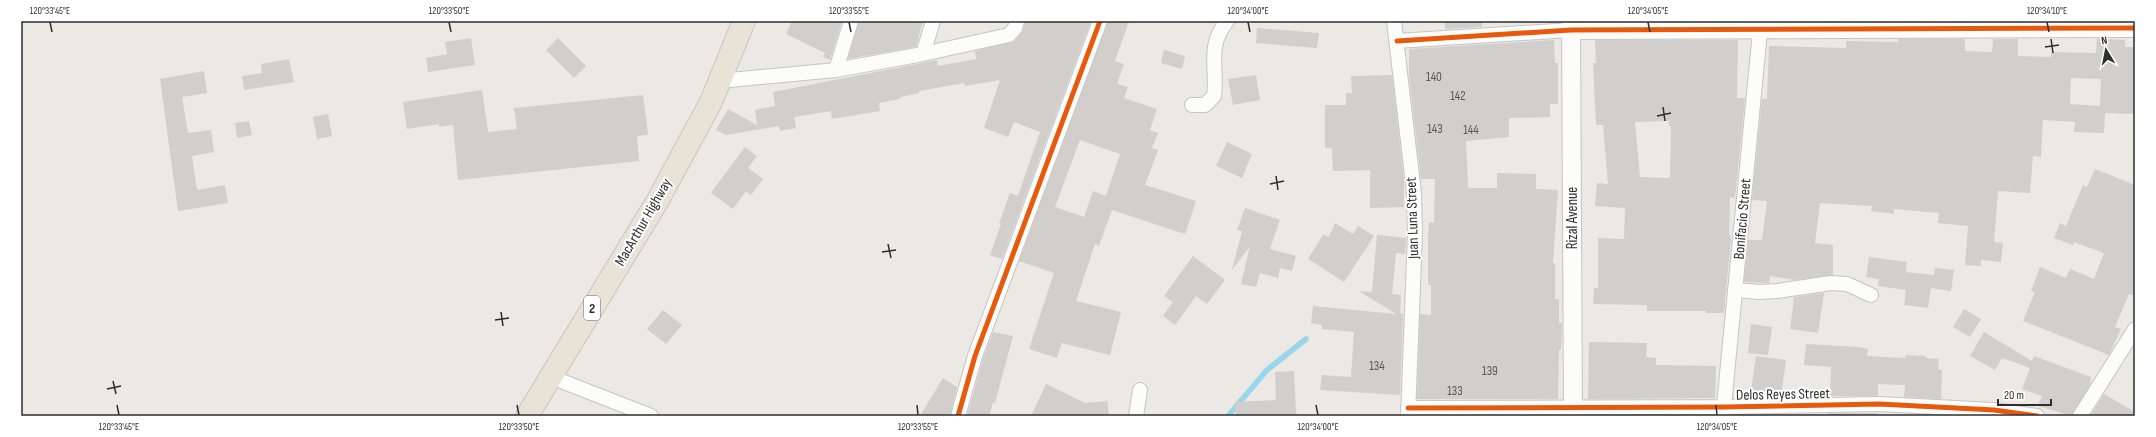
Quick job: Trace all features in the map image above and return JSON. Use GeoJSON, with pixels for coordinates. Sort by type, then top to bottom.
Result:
{"type":"FeatureCollection","features":[{"type":"Feature","properties":{"kind":"highway","name":"MacArthur Highway"},"geometry":{"type":"LineString","coordinates":[[528,416],[658,200],[711,102],[744,21]]}},
{"type":"Feature","properties":{"kind":"street"},"geometry":{"type":"LineString","coordinates":[[836,70],[851,21]]}},
{"type":"Feature","properties":{"kind":"street"},"geometry":{"type":"LineString","coordinates":[[923,54],[933,21]]}},
{"type":"Feature","properties":{"kind":"street"},"geometry":{"type":"LineString","coordinates":[[719,81],[836,70],[923,54],[1009,35],[1015,28],[1017,21]]}},
{"type":"Feature","properties":{"kind":"street"},"geometry":{"type":"LineString","coordinates":[[958,416],[975,356],[1100,21]]}},
{"type":"Feature","properties":{"kind":"street"},"geometry":{"type":"LineString","coordinates":[[1192,105],[1205,105],[1214,96],[1216,83],[1213,52],[1216,40],[1227,21]]}},
{"type":"Feature","properties":{"kind":"street","name":"Juan Luna Street"},"geometry":{"type":"LineString","coordinates":[[1394,21],[1409,140],[1415,234],[1408,412]]}},
{"type":"Feature","properties":{"kind":"street"},"geometry":{"type":"LineString","coordinates":[[1397,41],[1571,26],[1761,24],[2135,28]]}},
{"type":"Feature","properties":{"kind":"street","name":"Bonifacio Street"},"geometry":{"type":"LineString","coordinates":[[1724,411],[1761,24]]}},
{"type":"Feature","properties":{"kind":"street","name":"Rizal Avenue"},"geometry":{"type":"LineString","coordinates":[[1571,26],[1574,412]]}},
{"type":"Feature","properties":{"kind":"street"},"geometry":{"type":"LineString","coordinates":[[1735,290],[1759,292],[1777,291],[1831,283],[1847,284],[1872,295]]}},
{"type":"Feature","properties":{"kind":"street"},"geometry":{"type":"LineString","coordinates":[[2080,416],[2135,329]]}},
{"type":"Feature","properties":{"kind":"street"},"geometry":{"type":"LineString","coordinates":[[551,377],[651,416]]}},
{"type":"Feature","properties":{"kind":"street"},"geometry":{"type":"LineString","coordinates":[[1136,416],[1140,390]]}},
{"type":"Feature","properties":{"kind":"street","name":"Delos Reyes Street"},"geometry":{"type":"LineString","coordinates":[[1408,412],[1724,411],[1879,404],[1987,409],[2037,416]]}},
{"type":"Feature","properties":{"kind":"building"},"geometry":{"type":"Polygon","coordinates":[[[792,21],[842,21],[830,60],[823,57],[825,53],[786,34],[792,21]]]}},
{"type":"Feature","properties":{"kind":"building"},"geometry":{"type":"Polygon","coordinates":[[[859,21],[923,21],[916,47],[848,59],[859,21]]]}},
{"type":"Feature","properties":{"kind":"building"},"geometry":{"type":"Polygon","coordinates":[[[1025,21],[1091,21],[1002,259],[990,255],[1001,224],[999,223],[1010,193],[1018,196],[1040,132],[1014,122],[1008,137],[984,128],[1000,80],[965,86],[964,83],[919,91],[919,93],[900,97],[900,99],[879,103],[880,111],[832,119],[831,111],[794,117],[796,128],[780,131],[779,126],[726,135],[716,130],[728,109],[757,125],[755,110],[775,106],[773,92],[937,60],[938,66],[976,59],[975,51],[1015,41],[1023,31],[1025,21]]]}},
{"type":"Feature","properties":{"kind":"building"},"geometry":{"type":"Polygon","coordinates":[[[1108,21],[1129,21],[1115,61],[1124,64],[1117,84],[1128,87],[1124,98],[1157,109],[1150,130],[1158,133],[1152,148],[1158,150],[1145,185],[1196,201],[1185,234],[1112,210],[1099,246],[1095,244],[1076,301],[1121,312],[1110,355],[1062,343],[1057,358],[1029,349],[1054,273],[1019,261],[1108,21]],[[1080,140],[1055,207],[1084,217],[1093,191],[1106,196],[1120,154],[1080,140]]]}},
{"type":"Feature","properties":{"kind":"building"},"geometry":{"type":"Polygon","coordinates":[[[1445,21],[1482,21],[1482,27],[1445,29],[1445,21]]]}},
{"type":"Feature","properties":{"kind":"building"},"geometry":{"type":"Polygon","coordinates":[[[1257,28],[1319,33],[1317,48],[1256,43],[1257,28]]]}},
{"type":"Feature","properties":{"kind":"building"},"geometry":{"type":"Polygon","coordinates":[[[471,38],[475,65],[428,72],[426,58],[447,54],[445,42],[471,38]]]}},
{"type":"Feature","properties":{"kind":"building"},"geometry":{"type":"Polygon","coordinates":[[[558,38],[586,66],[574,78],[546,50],[558,38]]]}},
{"type":"Feature","properties":{"kind":"building"},"geometry":{"type":"Polygon","coordinates":[[[1898,39],[1965,39],[1965,51],[1992,52],[1993,39],[2018,39],[2018,56],[2051,57],[2051,52],[2096,53],[2097,39],[2125,40],[2125,47],[2135,47],[2135,114],[2105,113],[2104,133],[2074,132],[2075,122],[2043,120],[2041,157],[2033,156],[2030,193],[1998,191],[1994,242],[2003,243],[2001,262],[1981,260],[1981,266],[1965,265],[1968,226],[1938,223],[1939,213],[1894,209],[1894,214],[1871,211],[1872,206],[1820,203],[1815,243],[1833,245],[1833,275],[1795,280],[1770,276],[1769,283],[1744,282],[1748,240],[1762,240],[1767,201],[1752,200],[1762,99],[1767,99],[1769,46],[1846,48],[1846,41],[1898,42],[1898,39]],[[2071,78],[2070,104],[2100,106],[2101,79],[2071,78]]]}},
{"type":"Feature","properties":{"kind":"building"},"geometry":{"type":"Polygon","coordinates":[[[1554,40],[1555,63],[1558,63],[1558,104],[1550,104],[1550,117],[1509,118],[1509,137],[1466,141],[1468,188],[1497,188],[1497,173],[1536,174],[1536,189],[1558,190],[1553,263],[1555,263],[1555,299],[1559,299],[1559,323],[1562,323],[1561,350],[1559,350],[1558,399],[1417,399],[1420,314],[1431,315],[1431,285],[1428,285],[1428,238],[1429,222],[1434,223],[1435,179],[1421,179],[1409,75],[1409,49],[1554,40]]]}},
{"type":"Feature","properties":{"kind":"building"},"geometry":{"type":"Polygon","coordinates":[[[1595,40],[1738,40],[1737,98],[1745,98],[1735,198],[1730,197],[1729,234],[1731,239],[1724,313],[1706,313],[1706,311],[1647,311],[1647,305],[1593,304],[1594,288],[1598,288],[1598,238],[1624,239],[1625,208],[1595,206],[1597,183],[1608,184],[1603,125],[1596,125],[1593,63],[1596,63],[1595,40]],[[1669,121],[1635,122],[1640,177],[1670,178],[1671,126],[1669,126],[1669,121]]]}},
{"type":"Feature","properties":{"kind":"building"},"geometry":{"type":"Polygon","coordinates":[[[1164,50],[1185,56],[1182,69],[1161,63],[1164,50]]]}},
{"type":"Feature","properties":{"kind":"building"},"geometry":{"type":"Polygon","coordinates":[[[289,59],[294,82],[244,90],[242,76],[262,73],[261,64],[289,59]]]}},
{"type":"Feature","properties":{"kind":"building"},"geometry":{"type":"Polygon","coordinates":[[[204,71],[207,93],[182,97],[188,133],[211,130],[214,152],[192,156],[197,190],[225,185],[228,203],[178,211],[160,79],[204,71]]]}},
{"type":"Feature","properties":{"kind":"building"},"geometry":{"type":"Polygon","coordinates":[[[1256,75],[1260,100],[1233,105],[1228,79],[1256,75]]]}},
{"type":"Feature","properties":{"kind":"building"},"geometry":{"type":"Polygon","coordinates":[[[1392,75],[1404,180],[1404,207],[1370,208],[1370,170],[1333,171],[1332,148],[1325,148],[1325,105],[1346,105],[1346,93],[1352,93],[1351,76],[1392,75]]]}},
{"type":"Feature","properties":{"kind":"building"},"geometry":{"type":"Polygon","coordinates":[[[482,90],[488,132],[517,129],[514,108],[643,95],[648,135],[637,136],[639,161],[458,180],[453,125],[439,127],[439,124],[407,129],[403,102],[482,90]]]}},
{"type":"Feature","properties":{"kind":"building"},"geometry":{"type":"Polygon","coordinates":[[[328,114],[332,136],[317,139],[313,117],[328,114]]]}},
{"type":"Feature","properties":{"kind":"building"},"geometry":{"type":"Polygon","coordinates":[[[249,121],[252,135],[237,138],[235,123],[249,121]]]}},
{"type":"Feature","properties":{"kind":"building"},"geometry":{"type":"Polygon","coordinates":[[[1227,142],[1252,154],[1242,178],[1216,166],[1227,142]]]}},
{"type":"Feature","properties":{"kind":"building"},"geometry":{"type":"Polygon","coordinates":[[[745,147],[757,156],[748,168],[763,179],[751,195],[746,191],[733,209],[711,193],[745,147]]]}},
{"type":"Feature","properties":{"kind":"building"},"geometry":{"type":"Polygon","coordinates":[[[2095,169],[2135,185],[2135,296],[2129,294],[2115,327],[2121,329],[2109,355],[2023,321],[2035,292],[2031,291],[2040,267],[2066,278],[2070,269],[2094,279],[2104,253],[2074,242],[2073,245],[2054,238],[2060,223],[2066,226],[2083,185],[2087,187],[2095,169]]]}},
{"type":"Feature","properties":{"kind":"building"},"geometry":{"type":"Polygon","coordinates":[[[1245,208],[1280,220],[1270,249],[1296,256],[1292,271],[1280,268],[1278,278],[1260,273],[1256,287],[1241,284],[1250,246],[1232,270],[1242,231],[1237,230],[1245,208]]]}},
{"type":"Feature","properties":{"kind":"building"},"geometry":{"type":"Polygon","coordinates":[[[1335,223],[1353,234],[1358,226],[1374,236],[1344,282],[1308,259],[1323,235],[1329,237],[1335,223]]]}},
{"type":"Feature","properties":{"kind":"building"},"geometry":{"type":"Polygon","coordinates":[[[1377,235],[1406,238],[1405,254],[1396,253],[1392,294],[1401,295],[1400,313],[1403,314],[1400,395],[1320,390],[1322,375],[1351,377],[1354,332],[1322,329],[1322,325],[1311,323],[1313,306],[1396,314],[1359,291],[1372,292],[1377,235]]]}},
{"type":"Feature","properties":{"kind":"building"},"geometry":{"type":"Polygon","coordinates":[[[1193,256],[1225,280],[1207,304],[1196,296],[1175,325],[1163,316],[1173,302],[1164,296],[1193,256]]]}},
{"type":"Feature","properties":{"kind":"building"},"geometry":{"type":"Polygon","coordinates":[[[1869,257],[1907,262],[1906,272],[1934,275],[1935,268],[1954,270],[1951,291],[1931,288],[1928,308],[1904,305],[1906,290],[1878,286],[1879,279],[1866,277],[1869,257]]]}},
{"type":"Feature","properties":{"kind":"building"},"geometry":{"type":"Polygon","coordinates":[[[1824,293],[1818,333],[1790,329],[1794,297],[1824,293]]]}},
{"type":"Feature","properties":{"kind":"building"},"geometry":{"type":"Polygon","coordinates":[[[1964,309],[1981,319],[1970,337],[1953,327],[1964,309]]]}},
{"type":"Feature","properties":{"kind":"building"},"geometry":{"type":"Polygon","coordinates":[[[663,310],[682,325],[666,344],[647,329],[663,310]]]}},
{"type":"Feature","properties":{"kind":"building"},"geometry":{"type":"Polygon","coordinates":[[[1751,324],[1772,327],[1768,355],[1748,353],[1751,324]]]}},
{"type":"Feature","properties":{"kind":"building"},"geometry":{"type":"Polygon","coordinates":[[[993,332],[1013,336],[995,403],[993,402],[989,416],[967,416],[983,359],[993,332]]]}},
{"type":"Feature","properties":{"kind":"building"},"geometry":{"type":"Polygon","coordinates":[[[1984,332],[2032,361],[2034,356],[2091,377],[2090,385],[2072,416],[2038,406],[2042,396],[2022,389],[2030,368],[2002,358],[1995,370],[1970,356],[1984,332]]]}},
{"type":"Feature","properties":{"kind":"building"},"geometry":{"type":"Polygon","coordinates":[[[1589,342],[1647,343],[1646,357],[1656,358],[1656,365],[1716,366],[1715,398],[1588,399],[1589,342]]]}},
{"type":"Feature","properties":{"kind":"building"},"geometry":{"type":"Polygon","coordinates":[[[1806,344],[1859,347],[1868,349],[1867,356],[1905,358],[1906,355],[1926,356],[1926,358],[1939,359],[1938,369],[1942,370],[1941,399],[1904,397],[1905,385],[1878,384],[1878,396],[1830,396],[1831,367],[1804,365],[1806,344]]]}},
{"type":"Feature","properties":{"kind":"building"},"geometry":{"type":"Polygon","coordinates":[[[1756,356],[1786,360],[1781,397],[1750,398],[1756,356]]]}},
{"type":"Feature","properties":{"kind":"building"},"geometry":{"type":"Polygon","coordinates":[[[1294,371],[1296,413],[1301,416],[1236,416],[1235,402],[1276,400],[1275,372],[1294,371]]]}},
{"type":"Feature","properties":{"kind":"building"},"geometry":{"type":"Polygon","coordinates":[[[943,378],[957,387],[950,416],[920,416],[943,378]]]}},
{"type":"Feature","properties":{"kind":"building"},"geometry":{"type":"Polygon","coordinates":[[[1046,384],[1085,403],[1107,401],[1109,415],[1111,416],[1031,416],[1046,384]]]}},
{"type":"Feature","properties":{"kind":"building"},"geometry":{"type":"Polygon","coordinates":[[[2104,394],[2135,412],[2135,416],[2090,416],[2104,394]]]}},
{"type":"Feature","properties":{"kind":"building"},"geometry":{"type":"Polygon","coordinates":[[[1828,413],[1877,413],[1877,416],[1828,416],[1828,413]]]}},
{"type":"Feature","properties":{"kind":"waterway"},"geometry":{"type":"LineString","coordinates":[[1228,416],[1267,370],[1306,339]]}},
{"type":"Feature","properties":{"kind":"cycle path"},"geometry":{"type":"LineString","coordinates":[[958,416],[975,356],[1100,21]]}},
{"type":"Feature","properties":{"kind":"cycle path"},"geometry":{"type":"LineString","coordinates":[[1397,41],[1571,30],[2135,28]]}},
{"type":"Feature","properties":{"kind":"cycle path"},"geometry":{"type":"LineString","coordinates":[[1408,408],[1724,407],[1879,404],[1994,410],[2037,416]]}}]}
